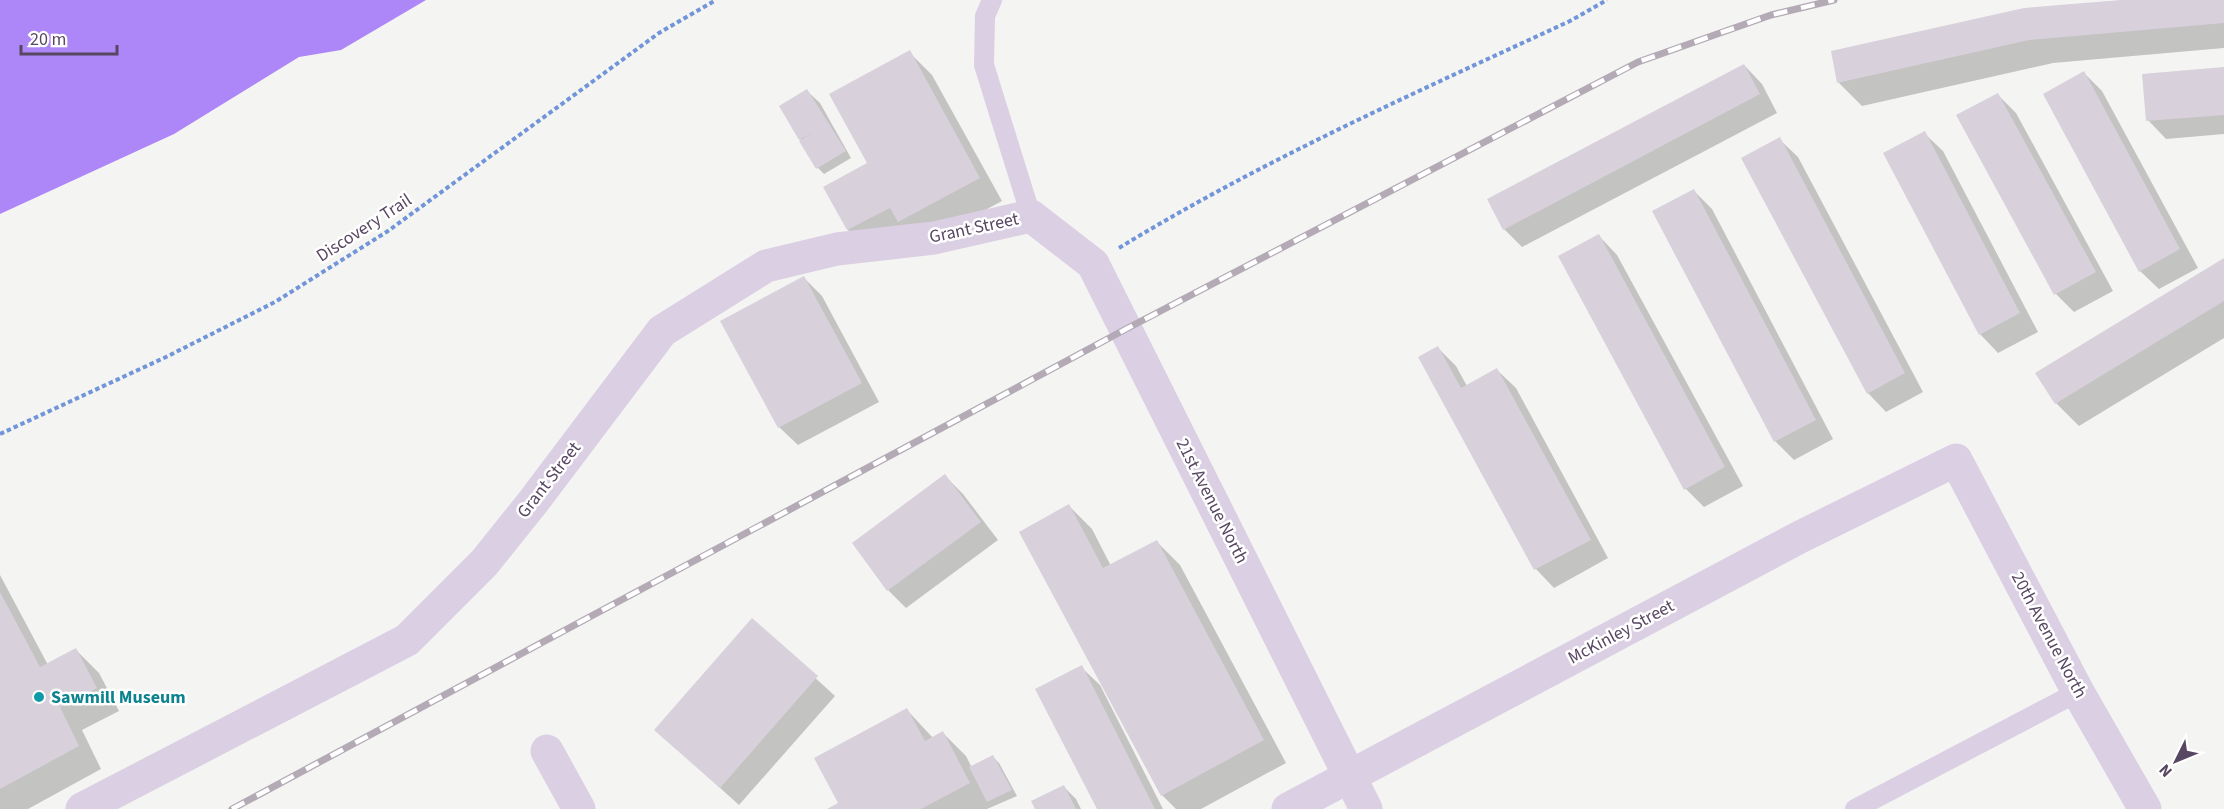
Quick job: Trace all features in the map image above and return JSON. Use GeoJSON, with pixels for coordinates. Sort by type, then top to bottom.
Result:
{"type":"FeatureCollection","features":[{"type":"Feature","properties":{"kind":"street","name":"21st Avenue North"},"geometry":{"type":"LineString","coordinates":[[1032,216],[1093,264],[1366,809]]}},
{"type":"Feature","properties":{"kind":"street","name":"Grant Street"},"geometry":{"type":"LineString","coordinates":[[82,809],[407,640],[491,555],[662,331],[766,266],[837,249],[934,238],[1032,216]]}},
{"type":"Feature","properties":{"kind":"street","name":"McKinley Street"},"geometry":{"type":"LineString","coordinates":[[1288,809],[1800,537],[1956,460]]}},
{"type":"Feature","properties":{"kind":"street","name":"20th Avenue North"},"geometry":{"type":"LineString","coordinates":[[1956,460],[2078,692],[2145,809]]}},
{"type":"Feature","properties":{"kind":"street"},"geometry":{"type":"LineString","coordinates":[[547,751],[579,809]]}},
{"type":"Feature","properties":{"kind":"lane"},"geometry":{"type":"LineString","coordinates":[[992,0],[985,16],[984,65],[1032,216]]}},
{"type":"Feature","properties":{"kind":"lane"},"geometry":{"type":"LineString","coordinates":[[1855,809],[2078,692]]}},
{"type":"Feature","properties":{"kind":"path","name":"Discovery Trail"},"geometry":{"type":"LineString","coordinates":[[0,434],[166,357],[275,302],[388,231],[659,33],[716,0]]}},
{"type":"Feature","properties":{"kind":"path"},"geometry":{"type":"LineString","coordinates":[[1093,264],[1171,216],[1318,138],[1570,21],[1607,0]]}},
{"type":"Feature","properties":{"kind":"shaded area"},"geometry":{"type":"Polygon","coordinates":[[[0,0],[426,0],[341,50],[299,57],[174,134],[0,214],[0,0]]]}},
{"type":"Feature","properties":{"kind":"building"},"geometry":{"type":"Polygon","coordinates":[[[2121,0],[2224,0],[2224,23],[2029,40],[1837,83],[1831,51],[2024,8],[2121,0]]]}},
{"type":"Feature","properties":{"kind":"building"},"geometry":{"type":"Polygon","coordinates":[[[910,50],[980,178],[898,222],[890,208],[847,230],[823,187],[867,163],[829,94],[910,50]]]}},
{"type":"Feature","properties":{"kind":"building"},"geometry":{"type":"Polygon","coordinates":[[[1744,64],[1760,94],[1503,230],[1487,199],[1744,64]]]}},
{"type":"Feature","properties":{"kind":"building"},"geometry":{"type":"Polygon","coordinates":[[[2224,67],[2224,115],[2146,121],[2142,74],[2224,67]]]}},
{"type":"Feature","properties":{"kind":"building"},"geometry":{"type":"Polygon","coordinates":[[[2084,71],[2180,249],[2139,272],[2043,94],[2084,71]]]}},
{"type":"Feature","properties":{"kind":"building"},"geometry":{"type":"Polygon","coordinates":[[[807,89],[846,151],[816,169],[799,141],[814,132],[799,140],[779,106],[807,89]]]}},
{"type":"Feature","properties":{"kind":"building"},"geometry":{"type":"Polygon","coordinates":[[[1998,93],[2096,272],[2054,295],[1956,115],[1998,93]]]}},
{"type":"Feature","properties":{"kind":"building"},"geometry":{"type":"Polygon","coordinates":[[[1925,131],[2020,313],[1979,335],[1883,153],[1925,131]]]}},
{"type":"Feature","properties":{"kind":"building"},"geometry":{"type":"Polygon","coordinates":[[[1780,137],[1905,373],[1867,394],[1741,158],[1780,137]]]}},
{"type":"Feature","properties":{"kind":"building"},"geometry":{"type":"Polygon","coordinates":[[[1694,189],[1816,420],[1774,442],[1652,211],[1694,189]]]}},
{"type":"Feature","properties":{"kind":"building"},"geometry":{"type":"Polygon","coordinates":[[[1599,234],[1725,467],[1684,490],[1558,256],[1599,234]]]}},
{"type":"Feature","properties":{"kind":"building"},"geometry":{"type":"Polygon","coordinates":[[[2224,258],[2224,301],[2055,404],[2035,373],[2224,258]]]}},
{"type":"Feature","properties":{"kind":"building"},"geometry":{"type":"Polygon","coordinates":[[[804,276],[862,383],[778,428],[720,321],[804,276]]]}},
{"type":"Feature","properties":{"kind":"building"},"geometry":{"type":"Polygon","coordinates":[[[1438,346],[1461,388],[1497,368],[1591,540],[1534,570],[1418,357],[1438,346]]]}},
{"type":"Feature","properties":{"kind":"building"},"geometry":{"type":"Polygon","coordinates":[[[945,474],[981,522],[887,591],[852,543],[945,474]]]}},
{"type":"Feature","properties":{"kind":"building"},"geometry":{"type":"Polygon","coordinates":[[[1069,504],[1103,568],[1157,540],[1264,740],[1161,796],[1019,532],[1069,504]]]}},
{"type":"Feature","properties":{"kind":"building","name":"Sawmill Museum"},"geometry":{"type":"Polygon","coordinates":[[[0,592],[40,667],[76,648],[97,688],[60,707],[79,746],[0,789],[0,592]]]}},
{"type":"Feature","properties":{"kind":"building"},"geometry":{"type":"Polygon","coordinates":[[[752,618],[818,676],[720,788],[654,730],[752,618]]]}},
{"type":"Feature","properties":{"kind":"building"},"geometry":{"type":"Polygon","coordinates":[[[1082,665],[1155,809],[1097,809],[1035,689],[1082,665]]]}},
{"type":"Feature","properties":{"kind":"building"},"geometry":{"type":"Polygon","coordinates":[[[907,708],[925,741],[943,731],[970,783],[921,809],[827,809],[838,803],[814,758],[907,708]]]}},
{"type":"Feature","properties":{"kind":"building"},"geometry":{"type":"Polygon","coordinates":[[[993,755],[1012,790],[987,802],[969,767],[993,755]]]}},
{"type":"Feature","properties":{"kind":"building"},"geometry":{"type":"Polygon","coordinates":[[[1064,785],[1076,809],[1035,809],[1031,801],[1064,785]]]}},
{"type":"Feature","properties":{"kind":"railway"},"geometry":{"type":"LineString","coordinates":[[232,809],[1126,329],[1638,62],[1771,15],[1834,0]]}},
{"type":"Feature","properties":{"kind":"place","name":"Sawmill Museum"},"geometry":{"type":"Point","coordinates":[39,697]}}]}
